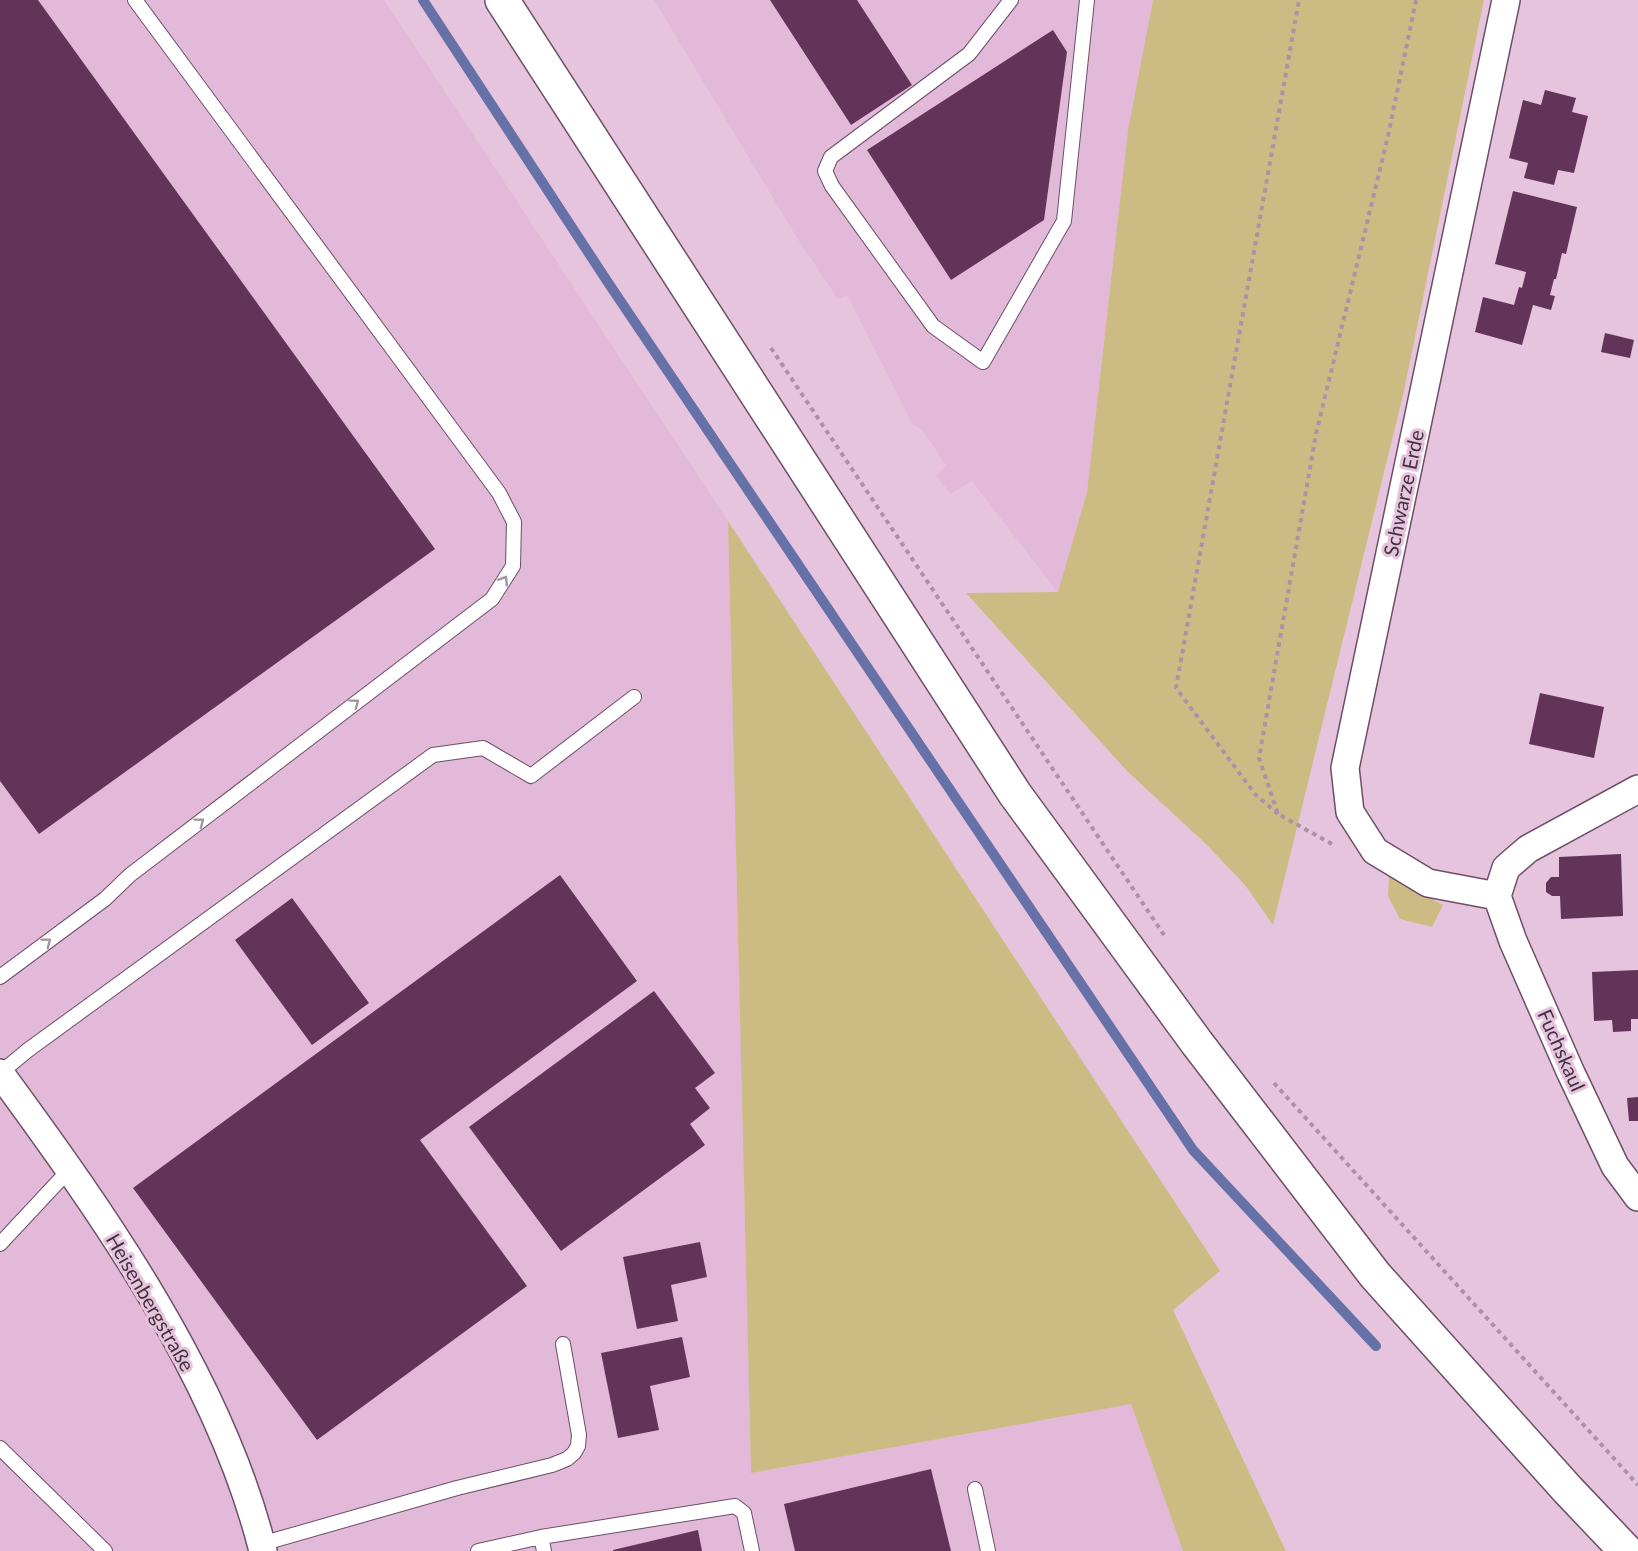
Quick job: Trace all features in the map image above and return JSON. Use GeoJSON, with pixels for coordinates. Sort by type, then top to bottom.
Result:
{"type":"FeatureCollection","features":[{"type":"Feature","properties":{"kind":"main road"},"geometry":{"type":"LineString","coordinates":[[502,0],[1015,794],[1197,1043],[1376,1275],[1568,1490],[1626,1551]]}},
{"type":"Feature","properties":{"kind":"street","name":"Schwarze Erde"},"geometry":{"type":"LineString","coordinates":[[1497,896],[1428,883],[1375,851],[1350,812],[1345,768],[1506,0]]}},
{"type":"Feature","properties":{"kind":"street"},"geometry":{"type":"LineString","coordinates":[[1497,896],[1506,868],[1528,849],[1638,789]]}},
{"type":"Feature","properties":{"kind":"street","name":"Fuchskaul"},"geometry":{"type":"LineString","coordinates":[[1497,896],[1513,941],[1570,1071],[1615,1166],[1638,1197]]}},
{"type":"Feature","properties":{"kind":"street","name":"Heisenbergstraße"},"geometry":{"type":"LineString","coordinates":[[0,1073],[69,1169],[142,1280],[199,1383],[232,1456],[262,1548]]}},
{"type":"Feature","properties":{"kind":"lane"},"geometry":{"type":"LineString","coordinates":[[0,977],[105,899],[139,868],[492,599],[513,566],[514,522],[499,493],[135,0]]}},
{"type":"Feature","properties":{"kind":"lane"},"geometry":{"type":"LineString","coordinates":[[1011,0],[969,54],[831,157],[825,171],[832,186],[933,326],[983,362],[1064,221],[1087,0]]}},
{"type":"Feature","properties":{"kind":"lane"},"geometry":{"type":"LineString","coordinates":[[0,1073],[28,1050],[433,754],[483,748],[531,776],[634,697]]}},
{"type":"Feature","properties":{"kind":"lane"},"geometry":{"type":"LineString","coordinates":[[0,1244],[69,1169]]}},
{"type":"Feature","properties":{"kind":"lane"},"geometry":{"type":"LineString","coordinates":[[262,1548],[458,1488],[552,1465],[567,1459],[578,1446],[579,1436],[563,1344]]}},
{"type":"Feature","properties":{"kind":"lane"},"geometry":{"type":"LineString","coordinates":[[0,1448],[105,1551]]}},
{"type":"Feature","properties":{"kind":"lane"},"geometry":{"type":"LineString","coordinates":[[975,1488],[988,1551]]}},
{"type":"Feature","properties":{"kind":"lane"},"geometry":{"type":"LineString","coordinates":[[478,1551],[541,1537],[735,1506],[744,1513],[752,1551]]}},
{"type":"Feature","properties":{"kind":"lane"},"geometry":{"type":"LineString","coordinates":[[541,1537],[544,1551]]}},
{"type":"Feature","properties":{"kind":"path"},"geometry":{"type":"LineString","coordinates":[[1299,0],[1176,688],[1255,794],[1278,814],[1328,843],[1375,851]]}},
{"type":"Feature","properties":{"kind":"path"},"geometry":{"type":"LineString","coordinates":[[1278,814],[1259,758],[1316,434],[1388,136],[1416,0]]}},
{"type":"Feature","properties":{"kind":"path"},"geometry":{"type":"LineString","coordinates":[[765,339],[1172,946]]}},
{"type":"Feature","properties":{"kind":"path"},"geometry":{"type":"LineString","coordinates":[[1272,1080],[1638,1485]]}},
{"type":"Feature","properties":{"kind":"shaded area"},"geometry":{"type":"Polygon","coordinates":[[[0,0],[384,0],[728,521],[751,1473],[1131,1404],[1183,1551],[0,1551],[0,0]]]}},
{"type":"Feature","properties":{"kind":"shaded area"},"geometry":{"type":"Polygon","coordinates":[[[654,0],[1153,0],[1128,130],[1087,492],[1058,593],[972,481],[951,494],[936,476],[946,465],[923,431],[912,423],[847,295],[838,299],[799,241],[654,0]]]}},
{"type":"Feature","properties":{"kind":"shaded area"},"geometry":{"type":"Polygon","coordinates":[[[1153,0],[1484,0],[1404,391],[1273,925],[1245,885],[1205,843],[1127,771],[966,593],[1058,592],[1087,492],[1128,130],[1153,0]]]}},
{"type":"Feature","properties":{"kind":"shaded area"},"geometry":{"type":"Polygon","coordinates":[[[728,521],[1220,1271],[1173,1310],[1286,1551],[1183,1551],[1131,1404],[751,1473],[728,521]]]}},
{"type":"Feature","properties":{"kind":"shaded area"},"geometry":{"type":"Polygon","coordinates":[[[1389,876],[1443,905],[1432,927],[1400,919],[1388,896],[1389,876]]]}},
{"type":"Feature","properties":{"kind":"building"},"geometry":{"type":"Polygon","coordinates":[[[0,0],[38,0],[435,549],[39,834],[0,781],[0,0]]]}},
{"type":"Feature","properties":{"kind":"building"},"geometry":{"type":"Polygon","coordinates":[[[770,0],[857,0],[912,85],[851,125],[770,0]]]}},
{"type":"Feature","properties":{"kind":"building"},"geometry":{"type":"Polygon","coordinates":[[[1053,30],[1067,52],[1044,220],[951,280],[867,150],[1053,30]]]}},
{"type":"Feature","properties":{"kind":"building"},"geometry":{"type":"Polygon","coordinates":[[[1545,90],[1576,98],[1572,112],[1588,116],[1574,173],[1558,170],[1554,185],[1524,178],[1528,163],[1509,158],[1523,100],[1541,105],[1545,90]]]}},
{"type":"Feature","properties":{"kind":"building"},"geometry":{"type":"Polygon","coordinates":[[[1513,191],[1577,207],[1566,254],[1562,253],[1556,279],[1554,279],[1550,295],[1555,296],[1551,310],[1533,305],[1522,345],[1475,332],[1483,297],[1514,305],[1519,287],[1522,288],[1526,272],[1495,264],[1513,191]]]}},
{"type":"Feature","properties":{"kind":"building"},"geometry":{"type":"Polygon","coordinates":[[[1605,333],[1634,340],[1630,358],[1601,352],[1605,333]]]}},
{"type":"Feature","properties":{"kind":"building"},"geometry":{"type":"Polygon","coordinates":[[[1540,693],[1604,707],[1594,758],[1529,744],[1540,693]]]}},
{"type":"Feature","properties":{"kind":"building"},"geometry":{"type":"Polygon","coordinates":[[[1621,854],[1623,916],[1561,919],[1560,896],[1552,896],[1546,892],[1546,883],[1551,877],[1559,877],[1559,857],[1621,854]]]}},
{"type":"Feature","properties":{"kind":"building"},"geometry":{"type":"Polygon","coordinates":[[[560,875],[637,981],[420,1140],[527,1286],[317,1440],[133,1188],[560,875]]]}},
{"type":"Feature","properties":{"kind":"building"},"geometry":{"type":"Polygon","coordinates":[[[292,898],[369,1003],[312,1045],[235,940],[292,898]]]}},
{"type":"Feature","properties":{"kind":"building"},"geometry":{"type":"Polygon","coordinates":[[[1638,970],[1638,1019],[1631,1019],[1631,1031],[1613,1032],[1612,1020],[1594,1021],[1592,972],[1638,970]]]}},
{"type":"Feature","properties":{"kind":"building"},"geometry":{"type":"Polygon","coordinates":[[[654,991],[715,1073],[695,1088],[710,1108],[690,1124],[705,1145],[561,1251],[469,1127],[654,991]]]}},
{"type":"Feature","properties":{"kind":"building"},"geometry":{"type":"Polygon","coordinates":[[[1638,1097],[1638,1121],[1629,1121],[1627,1098],[1638,1097]]]}},
{"type":"Feature","properties":{"kind":"building"},"geometry":{"type":"Polygon","coordinates":[[[700,1242],[707,1277],[671,1285],[678,1321],[637,1329],[623,1257],[700,1242]]]}},
{"type":"Feature","properties":{"kind":"building"},"geometry":{"type":"Polygon","coordinates":[[[682,1337],[690,1377],[650,1386],[659,1430],[618,1438],[601,1353],[682,1337]]]}},
{"type":"Feature","properties":{"kind":"building"},"geometry":{"type":"Polygon","coordinates":[[[931,1469],[951,1551],[795,1551],[784,1504],[931,1469]]]}},
{"type":"Feature","properties":{"kind":"building"},"geometry":{"type":"Polygon","coordinates":[[[698,1530],[702,1551],[613,1551],[613,1550],[698,1530]]]}},
{"type":"Feature","properties":{"kind":"waterway"},"geometry":{"type":"LineString","coordinates":[[423,0],[609,284],[1193,1150],[1376,1346]]}}]}
